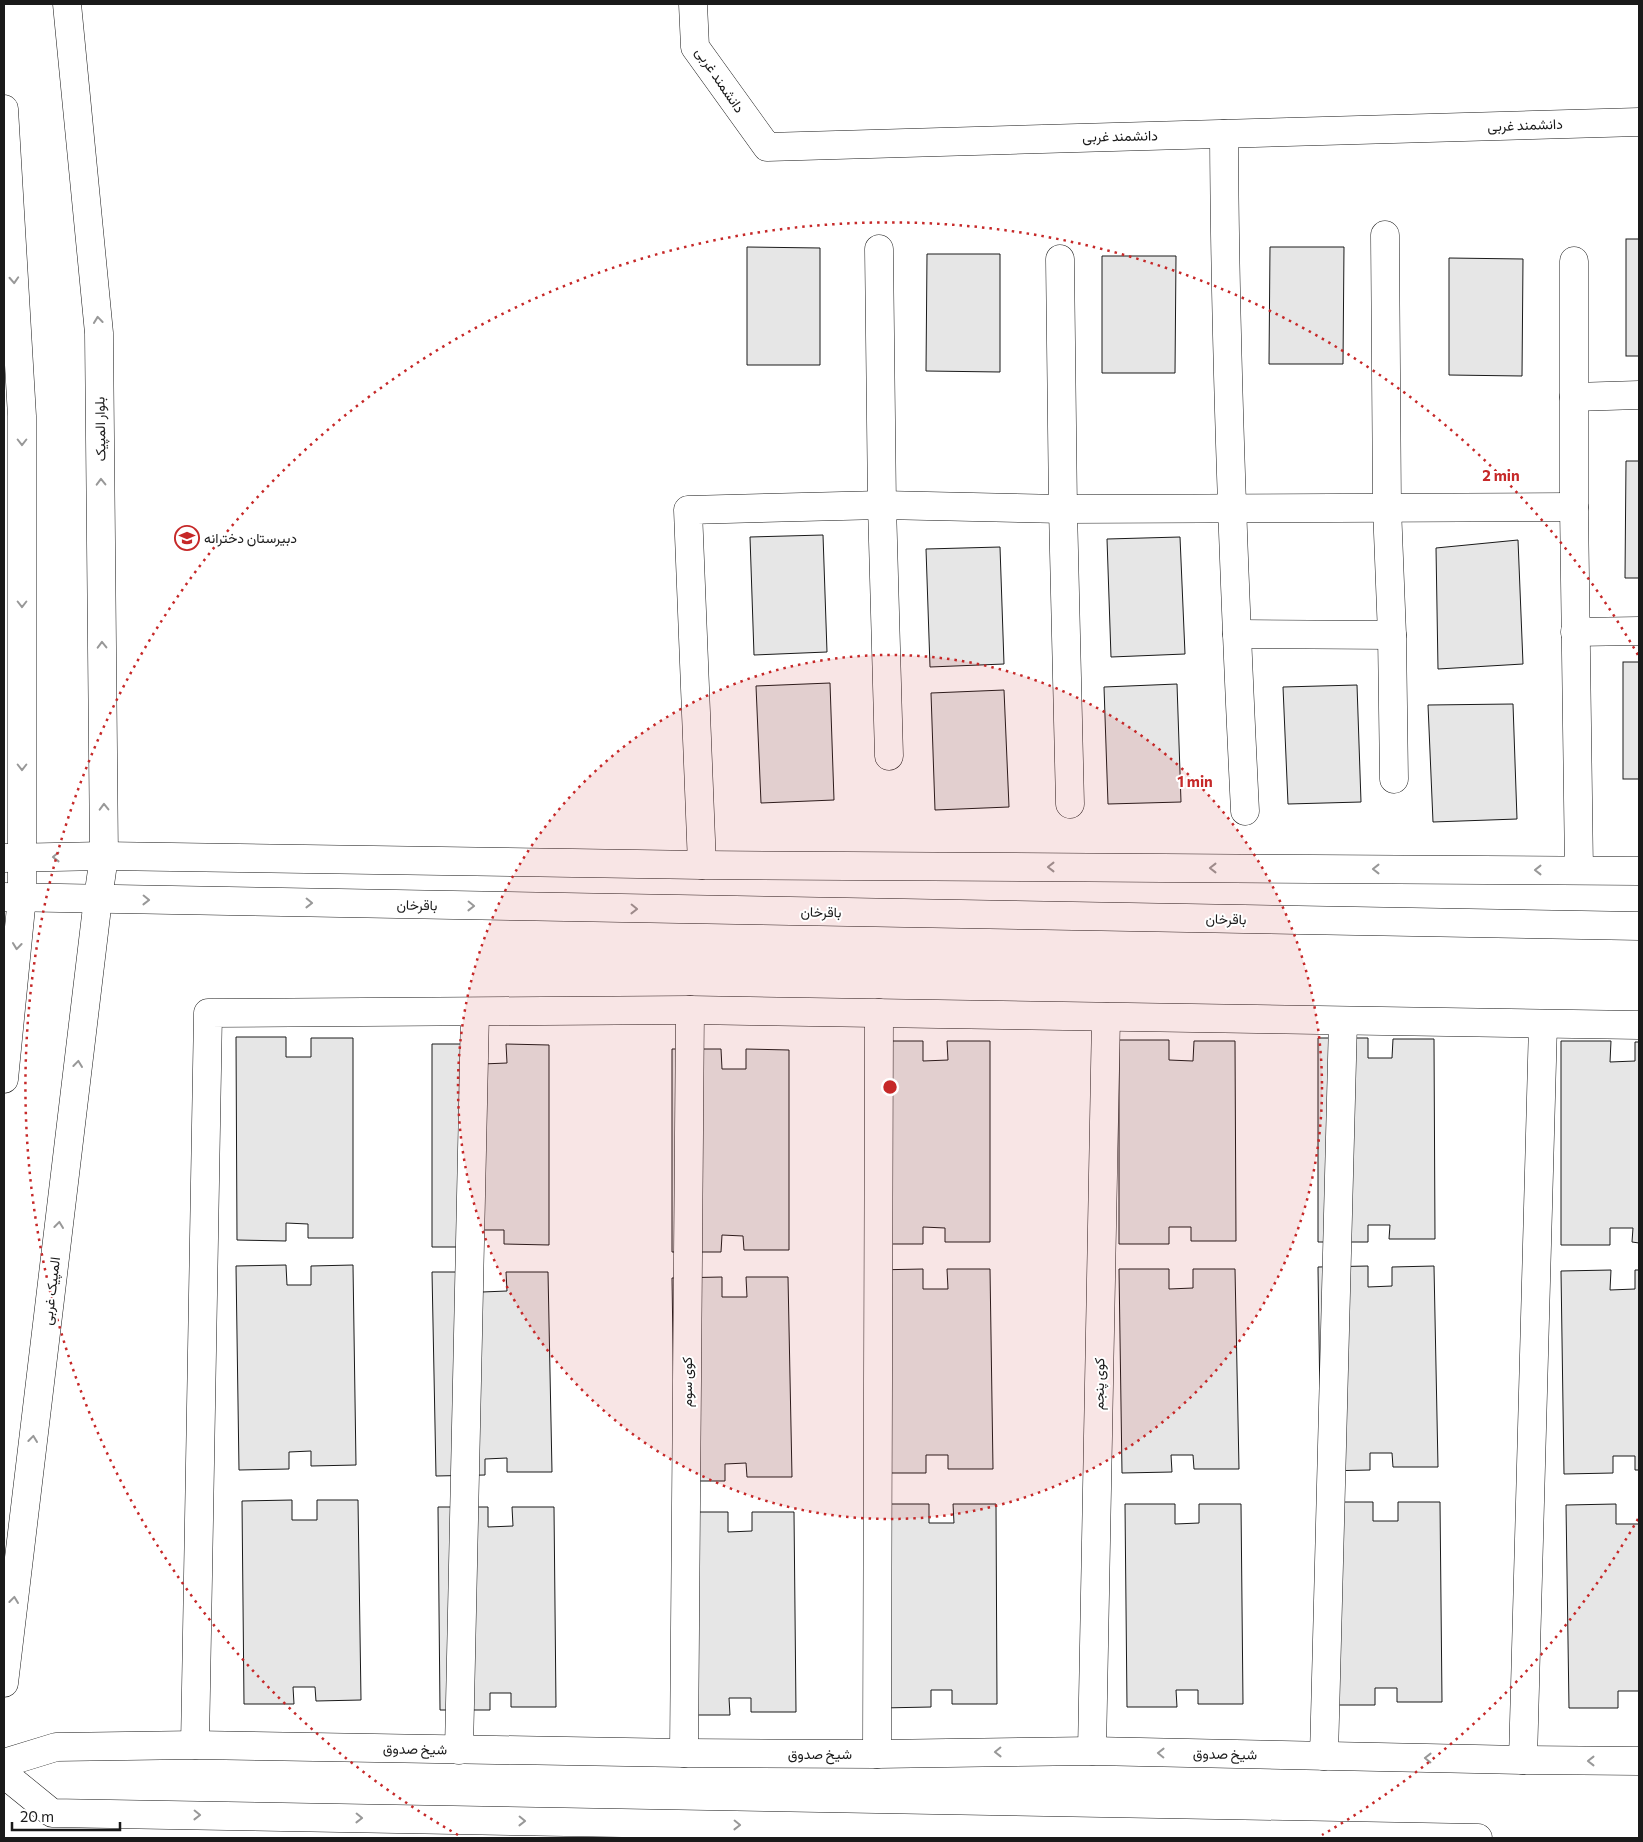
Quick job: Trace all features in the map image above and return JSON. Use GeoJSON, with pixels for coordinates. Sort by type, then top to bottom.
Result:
{"type":"FeatureCollection","features":[{"type":"Feature","properties":{"kind":"street","name":"بلوار المپیک"},"geometry":{"type":"LineString","coordinates":[[67,4],[99,333],[104,856],[98,899]]}},
{"type":"Feature","properties":{"kind":"street","name":"دانشمند غربی"},"geometry":{"type":"LineString","coordinates":[[692,4],[695,47],[767,146],[1639,122]]}},
{"type":"Feature","properties":{"kind":"street"},"geometry":{"type":"LineString","coordinates":[[4,109],[22,416],[13,897],[4,1079]]}},
{"type":"Feature","properties":{"kind":"street"},"geometry":{"type":"LineString","coordinates":[[1224,134],[1224,208],[1232,508],[1245,811]]}},
{"type":"Feature","properties":{"kind":"street"},"geometry":{"type":"LineString","coordinates":[[1385,235],[1387,507],[1392,634],[1394,779]]}},
{"type":"Feature","properties":{"kind":"street"},"geometry":{"type":"LineString","coordinates":[[879,249],[882,505],[889,756]]}},
{"type":"Feature","properties":{"kind":"street"},"geometry":{"type":"LineString","coordinates":[[1060,259],[1063,509],[1070,804]]}},
{"type":"Feature","properties":{"kind":"street"},"geometry":{"type":"LineString","coordinates":[[1574,261],[1575,632],[1579,870]]}},
{"type":"Feature","properties":{"kind":"street"},"geometry":{"type":"LineString","coordinates":[[1574,397],[1639,395]]}},
{"type":"Feature","properties":{"kind":"street"},"geometry":{"type":"LineString","coordinates":[[702,865],[688,510],[882,505],[1063,509],[1574,507]]}},
{"type":"Feature","properties":{"kind":"street"},"geometry":{"type":"LineString","coordinates":[[1575,632],[1639,631]]}},
{"type":"Feature","properties":{"kind":"street"},"geometry":{"type":"LineString","coordinates":[[1236,634],[1392,634]]}},
{"type":"Feature","properties":{"kind":"street"},"geometry":{"type":"LineString","coordinates":[[13,858],[104,856],[702,865],[1639,870]]}},
{"type":"Feature","properties":{"kind":"street","name":"باقرخان"},"geometry":{"type":"LineString","coordinates":[[13,897],[1639,926]]}},
{"type":"Feature","properties":{"kind":"street","name":"المپیک غربی"},"geometry":{"type":"LineString","coordinates":[[4,1684],[98,899]]}},
{"type":"Feature","properties":{"kind":"street"},"geometry":{"type":"LineString","coordinates":[[195,1745],[208,1013],[690,1010],[1639,1026]]}},
{"type":"Feature","properties":{"kind":"street","name":"کوی سوم"},"geometry":{"type":"LineString","coordinates":[[684,1753],[690,1010]]}},
{"type":"Feature","properties":{"kind":"street"},"geometry":{"type":"LineString","coordinates":[[459,1750],[475,1012]]}},
{"type":"Feature","properties":{"kind":"street"},"geometry":{"type":"LineString","coordinates":[[876,1754],[879,1013]]}},
{"type":"Feature","properties":{"kind":"street","name":"کوی پنجم"},"geometry":{"type":"LineString","coordinates":[[1092,1751],[1106,1017]]}},
{"type":"Feature","properties":{"kind":"street"},"geometry":{"type":"LineString","coordinates":[[1324,1756],[1342,1021]]}},
{"type":"Feature","properties":{"kind":"street"},"geometry":{"type":"LineString","coordinates":[[1523,1760],[1543,1024]]}},
{"type":"Feature","properties":{"kind":"street","name":"شیخ صدوق"},"geometry":{"type":"LineString","coordinates":[[4,1763],[56,1747],[195,1745],[684,1753],[876,1754],[1092,1751],[1639,1761]]}},
{"type":"Feature","properties":{"kind":"street"},"geometry":{"type":"LineString","coordinates":[[4,1774],[52,1813],[280,1828],[1478,1838]]}},
{"type":"Feature","properties":{"kind":"building"},"geometry":{"type":"Polygon","coordinates":[[[1626,239],[1639,239],[1639,356],[1626,356],[1626,239]]]}},
{"type":"Feature","properties":{"kind":"building"},"geometry":{"type":"Polygon","coordinates":[[[747,247],[820,248],[820,365],[747,365],[747,247]]]}},
{"type":"Feature","properties":{"kind":"building"},"geometry":{"type":"Polygon","coordinates":[[[1270,247],[1344,247],[1343,364],[1269,364],[1270,247]]]}},
{"type":"Feature","properties":{"kind":"building"},"geometry":{"type":"Polygon","coordinates":[[[927,254],[1000,254],[1000,372],[926,371],[927,254]]]}},
{"type":"Feature","properties":{"kind":"building"},"geometry":{"type":"Polygon","coordinates":[[[1102,256],[1176,256],[1175,373],[1102,373],[1102,256]]]}},
{"type":"Feature","properties":{"kind":"building"},"geometry":{"type":"Polygon","coordinates":[[[1449,258],[1523,259],[1522,376],[1449,375],[1449,258]]]}},
{"type":"Feature","properties":{"kind":"building"},"geometry":{"type":"Polygon","coordinates":[[[1626,461],[1639,461],[1639,578],[1625,578],[1626,461]]]}},
{"type":"Feature","properties":{"kind":"building"},"geometry":{"type":"Polygon","coordinates":[[[823,535],[827,652],[754,655],[750,537],[823,535]]]}},
{"type":"Feature","properties":{"kind":"building"},"geometry":{"type":"Polygon","coordinates":[[[1180,537],[1185,654],[1111,657],[1107,539],[1180,537]]]}},
{"type":"Feature","properties":{"kind":"building"},"geometry":{"type":"Polygon","coordinates":[[[1518,540],[1523,664],[1438,669],[1436,548],[1518,540]]]}},
{"type":"Feature","properties":{"kind":"building"},"geometry":{"type":"Polygon","coordinates":[[[1000,547],[1004,664],[930,667],[926,549],[1000,547]]]}},
{"type":"Feature","properties":{"kind":"building"},"geometry":{"type":"Polygon","coordinates":[[[1623,662],[1639,662],[1639,779],[1623,779],[1623,662]]]}},
{"type":"Feature","properties":{"kind":"building"},"geometry":{"type":"Polygon","coordinates":[[[830,683],[834,800],[761,803],[756,686],[830,683]]]}},
{"type":"Feature","properties":{"kind":"building"},"geometry":{"type":"Polygon","coordinates":[[[1177,684],[1181,802],[1108,804],[1104,687],[1177,684]]]}},
{"type":"Feature","properties":{"kind":"building"},"geometry":{"type":"Polygon","coordinates":[[[1357,685],[1361,802],[1288,804],[1283,687],[1357,685]]]}},
{"type":"Feature","properties":{"kind":"building"},"geometry":{"type":"Polygon","coordinates":[[[1004,690],[1009,807],[935,810],[931,693],[1004,690]]]}},
{"type":"Feature","properties":{"kind":"building"},"geometry":{"type":"Polygon","coordinates":[[[1513,704],[1517,819],[1433,822],[1428,705],[1513,704]]]}},
{"type":"Feature","properties":{"kind":"building"},"geometry":{"type":"Polygon","coordinates":[[[236,1037],[286,1037],[286,1057],[311,1057],[311,1038],[353,1038],[353,1238],[308,1238],[308,1224],[286,1223],[286,1241],[237,1240],[236,1037]]]}},
{"type":"Feature","properties":{"kind":"building"},"geometry":{"type":"Polygon","coordinates":[[[1318,1038],[1368,1038],[1368,1058],[1392,1058],[1393,1039],[1434,1039],[1435,1239],[1389,1239],[1390,1225],[1368,1225],[1368,1242],[1318,1242],[1318,1038]]]}},
{"type":"Feature","properties":{"kind":"building"},"geometry":{"type":"Polygon","coordinates":[[[1119,1040],[1169,1040],[1169,1060],[1193,1061],[1194,1041],[1235,1041],[1236,1241],[1191,1241],[1191,1227],[1169,1227],[1169,1244],[1119,1244],[1119,1040]]]}},
{"type":"Feature","properties":{"kind":"building"},"geometry":{"type":"Polygon","coordinates":[[[873,1041],[923,1041],[923,1061],[948,1060],[947,1041],[990,1041],[990,1242],[945,1242],[945,1228],[923,1227],[923,1244],[873,1244],[873,1041]]]}},
{"type":"Feature","properties":{"kind":"building"},"geometry":{"type":"Polygon","coordinates":[[[1561,1041],[1611,1041],[1610,1062],[1635,1061],[1635,1042],[1639,1042],[1639,1243],[1632,1242],[1633,1228],[1610,1228],[1610,1245],[1561,1245],[1561,1041]]]}},
{"type":"Feature","properties":{"kind":"building"},"geometry":{"type":"Polygon","coordinates":[[[432,1044],[482,1044],[482,1064],[507,1063],[506,1044],[549,1045],[549,1245],[504,1244],[504,1230],[482,1230],[482,1247],[432,1247],[432,1044]]]}},
{"type":"Feature","properties":{"kind":"building"},"geometry":{"type":"Polygon","coordinates":[[[672,1049],[721,1049],[722,1069],[746,1069],[746,1049],[789,1050],[789,1250],[744,1250],[743,1236],[722,1235],[721,1252],[672,1252],[672,1049]]]}},
{"type":"Feature","properties":{"kind":"building"},"geometry":{"type":"Polygon","coordinates":[[[286,1265],[287,1285],[311,1285],[311,1266],[353,1265],[356,1465],[311,1466],[311,1451],[289,1452],[289,1469],[239,1470],[236,1266],[286,1265]]]}},
{"type":"Feature","properties":{"kind":"building"},"geometry":{"type":"Polygon","coordinates":[[[1368,1266],[1368,1287],[1392,1286],[1392,1267],[1434,1266],[1438,1467],[1393,1467],[1392,1453],[1370,1453],[1370,1470],[1321,1471],[1318,1267],[1368,1266]]]}},
{"type":"Feature","properties":{"kind":"building"},"geometry":{"type":"Polygon","coordinates":[[[923,1269],[923,1289],[948,1289],[947,1269],[990,1269],[993,1469],[948,1469],[948,1455],[926,1455],[926,1473],[877,1473],[873,1270],[923,1269]]]}},
{"type":"Feature","properties":{"kind":"building"},"geometry":{"type":"Polygon","coordinates":[[[1119,1269],[1169,1269],[1169,1289],[1193,1288],[1193,1269],[1235,1269],[1239,1469],[1194,1469],[1193,1455],[1171,1455],[1172,1472],[1122,1473],[1119,1269]]]}},
{"type":"Feature","properties":{"kind":"building"},"geometry":{"type":"Polygon","coordinates":[[[1611,1270],[1610,1290],[1635,1289],[1635,1270],[1639,1270],[1639,1470],[1635,1470],[1635,1456],[1613,1456],[1613,1473],[1564,1474],[1561,1271],[1611,1270]]]}},
{"type":"Feature","properties":{"kind":"building"},"geometry":{"type":"Polygon","coordinates":[[[432,1272],[482,1272],[482,1292],[507,1291],[506,1272],[548,1272],[552,1472],[507,1472],[507,1458],[485,1459],[485,1475],[436,1476],[432,1272]]]}},
{"type":"Feature","properties":{"kind":"building"},"geometry":{"type":"Polygon","coordinates":[[[722,1277],[722,1297],[747,1297],[746,1277],[788,1277],[792,1477],[747,1477],[746,1463],[725,1464],[725,1481],[675,1481],[672,1278],[722,1277]]]}},
{"type":"Feature","properties":{"kind":"building"},"geometry":{"type":"Polygon","coordinates":[[[292,1500],[292,1520],[317,1520],[317,1500],[358,1500],[361,1700],[316,1701],[315,1687],[293,1687],[294,1704],[244,1704],[242,1501],[292,1500]]]}},
{"type":"Feature","properties":{"kind":"building"},"geometry":{"type":"Polygon","coordinates":[[[1324,1502],[1373,1502],[1373,1521],[1398,1521],[1398,1502],[1440,1502],[1442,1702],[1397,1702],[1397,1688],[1375,1688],[1375,1705],[1326,1705],[1324,1502]]]}},
{"type":"Feature","properties":{"kind":"building"},"geometry":{"type":"Polygon","coordinates":[[[879,1504],[929,1504],[929,1523],[954,1523],[953,1504],[996,1504],[997,1704],[952,1704],[952,1690],[931,1690],[931,1707],[881,1708],[879,1504]]]}},
{"type":"Feature","properties":{"kind":"building"},"geometry":{"type":"Polygon","coordinates":[[[1125,1504],[1175,1504],[1175,1524],[1199,1523],[1199,1504],[1241,1504],[1243,1704],[1198,1704],[1198,1690],[1176,1690],[1177,1707],[1127,1707],[1125,1504]]]}},
{"type":"Feature","properties":{"kind":"building"},"geometry":{"type":"Polygon","coordinates":[[[1616,1504],[1616,1524],[1639,1524],[1639,1691],[1618,1691],[1618,1708],[1569,1708],[1566,1505],[1616,1504]]]}},
{"type":"Feature","properties":{"kind":"building"},"geometry":{"type":"Polygon","coordinates":[[[438,1507],[488,1507],[488,1527],[513,1526],[512,1507],[554,1507],[556,1707],[511,1707],[511,1693],[490,1693],[490,1710],[440,1710],[438,1507]]]}},
{"type":"Feature","properties":{"kind":"building"},"geometry":{"type":"Polygon","coordinates":[[[678,1512],[728,1512],[728,1532],[752,1531],[752,1512],[794,1512],[796,1712],[751,1712],[751,1698],[729,1698],[730,1715],[680,1715],[678,1512]]]}},
{"type":"Feature","properties":{"kind":"place","name":"دبیرستان دخترانه"},"geometry":{"type":"Point","coordinates":[187,538]}}]}
